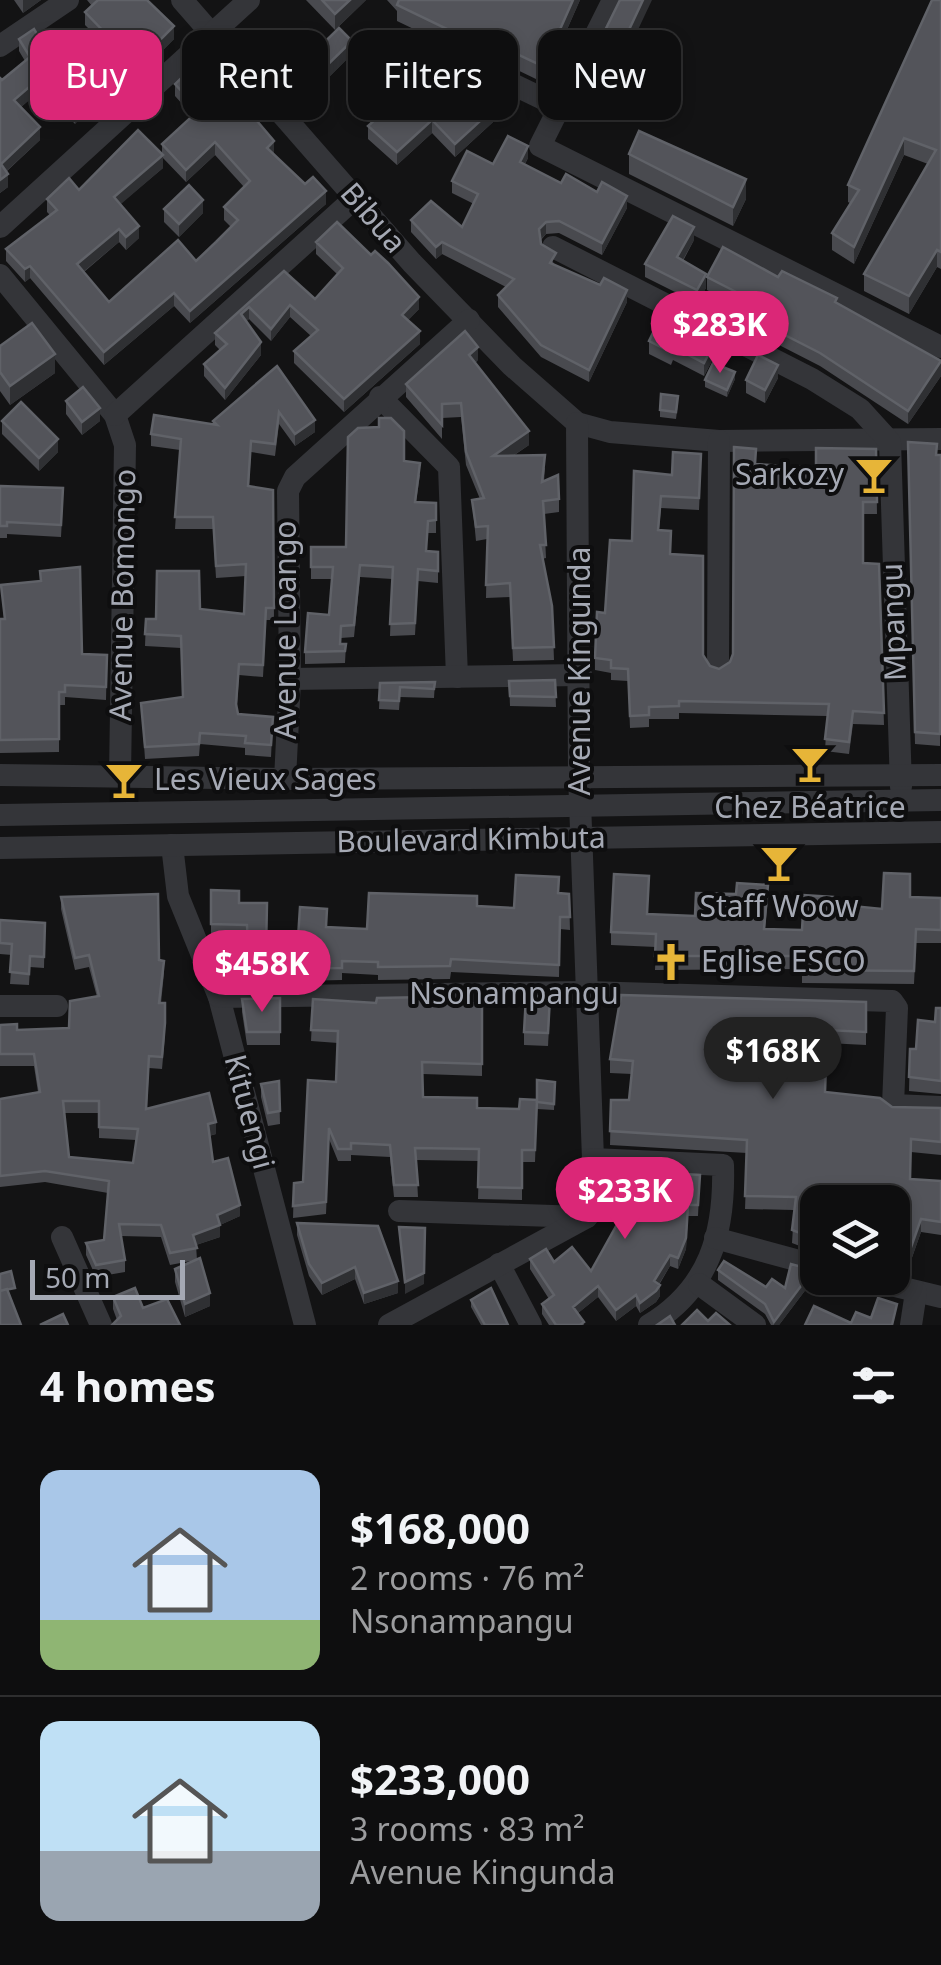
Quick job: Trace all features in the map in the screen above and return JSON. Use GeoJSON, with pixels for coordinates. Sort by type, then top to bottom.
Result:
{"type":"FeatureCollection","features":[{"type":"Feature","properties":{"kind":"street"},"geometry":{"type":"LineString","coordinates":[[0,46],[68,0]]}},
{"type":"Feature","properties":{"kind":"street","name":"Bibua"},"geometry":{"type":"LineString","coordinates":[[182,0],[210,30]]}},
{"type":"Feature","properties":{"kind":"street"},"geometry":{"type":"LineString","coordinates":[[216,30],[249,0]]}},
{"type":"Feature","properties":{"kind":"street"},"geometry":{"type":"LineString","coordinates":[[599,30],[614,0]]}},
{"type":"Feature","properties":{"kind":"street"},"geometry":{"type":"LineString","coordinates":[[0,227],[182,61]]}},
{"type":"Feature","properties":{"kind":"street","name":"Bibua"},"geometry":{"type":"LineString","coordinates":[[288,120],[468,320],[577,423]]}},
{"type":"Feature","properties":{"kind":"street"},"geometry":{"type":"LineString","coordinates":[[553,120],[540,146],[941,347]]}},
{"type":"Feature","properties":{"kind":"street"},"geometry":{"type":"LineString","coordinates":[[0,275],[115,415],[355,198]]}},
{"type":"Feature","properties":{"kind":"street"},"geometry":{"type":"LineString","coordinates":[[553,247],[812,378],[860,409],[890,442]]}},
{"type":"Feature","properties":{"kind":"street","name":"Avenue Loango"},"geometry":{"type":"LineString","coordinates":[[285,778],[288,490],[295,477],[468,320]]}},
{"type":"Feature","properties":{"kind":"street"},"geometry":{"type":"LineString","coordinates":[[380,397],[449,468],[457,677]]}},
{"type":"Feature","properties":{"kind":"street","name":"Avenue Bomongo"},"geometry":{"type":"LineString","coordinates":[[115,415],[124,444],[120,776]]}},
{"type":"Feature","properties":{"kind":"street"},"geometry":{"type":"LineString","coordinates":[[577,423],[610,432],[719,441],[941,440]]}},
{"type":"Feature","properties":{"kind":"street","name":"Avenue Kingunda"},"geometry":{"type":"LineString","coordinates":[[577,423],[579,774],[593,1159],[592,1207],[587,1217]]}},
{"type":"Feature","properties":{"kind":"street"},"geometry":{"type":"LineString","coordinates":[[718,666],[719,441]]}},
{"type":"Feature","properties":{"kind":"street","name":"Mpangu"},"geometry":{"type":"LineString","coordinates":[[890,442],[902,801]]}},
{"type":"Feature","properties":{"kind":"street"},"geometry":{"type":"LineString","coordinates":[[289,679],[580,675]]}},
{"type":"Feature","properties":{"kind":"street"},"geometry":{"type":"LineString","coordinates":[[0,775],[941,775]]}},
{"type":"Feature","properties":{"kind":"street","name":"Boulevard Kimbuta"},"geometry":{"type":"LineString","coordinates":[[0,815],[941,800]]}},
{"type":"Feature","properties":{"kind":"street","name":"Boulevard Kimbuta"},"geometry":{"type":"LineString","coordinates":[[0,848],[941,832]]}},
{"type":"Feature","properties":{"kind":"street","name":"Kituengi"},"geometry":{"type":"LineString","coordinates":[[172,845],[178,896],[219,996],[304,1325]]}},
{"type":"Feature","properties":{"kind":"street","name":"Nsonampangu"},"geometry":{"type":"LineString","coordinates":[[219,996],[587,992],[892,1001],[898,1008],[892,1104],[941,1107]]}},
{"type":"Feature","properties":{"kind":"street"},"geometry":{"type":"LineString","coordinates":[[0,1006],[56,1006]]}},
{"type":"Feature","properties":{"kind":"street"},"geometry":{"type":"LineString","coordinates":[[593,1159],[723,1166],[716,1238],[699,1284],[680,1306],[649,1325]]}},
{"type":"Feature","properties":{"kind":"street"},"geometry":{"type":"LineString","coordinates":[[400,1211],[587,1217]]}},
{"type":"Feature","properties":{"kind":"street"},"geometry":{"type":"LineString","coordinates":[[388,1325],[587,1217]]}},
{"type":"Feature","properties":{"kind":"street"},"geometry":{"type":"LineString","coordinates":[[62,1237],[100,1325]]}},
{"type":"Feature","properties":{"kind":"street"},"geometry":{"type":"LineString","coordinates":[[716,1238],[800,1261]]}},
{"type":"Feature","properties":{"kind":"street"},"geometry":{"type":"LineString","coordinates":[[499,1264],[531,1325]]}},
{"type":"Feature","properties":{"kind":"street"},"geometry":{"type":"LineString","coordinates":[[699,1284],[755,1325]]}},
{"type":"Feature","properties":{"kind":"street"},"geometry":{"type":"LineString","coordinates":[[910,1290],[941,1297]]}},
{"type":"Feature","properties":{"kind":"street"},"geometry":{"type":"LineString","coordinates":[[911,1325],[916,1292]]}},
{"type":"Feature","properties":{"kind":"building"},"geometry":{"type":"Polygon","coordinates":[[[98,0],[147,0],[174,26],[162,38],[162,30],[102,30],[85,12],[98,0]]]}},
{"type":"Feature","properties":{"kind":"building"},"geometry":{"type":"Polygon","coordinates":[[[322,0],[350,0],[335,14],[322,0]]]}},
{"type":"Feature","properties":{"kind":"building"},"geometry":{"type":"Polygon","coordinates":[[[399,0],[573,0],[560,30],[538,30],[538,64],[518,55],[518,30],[449,30],[397,5],[399,0]]]}},
{"type":"Feature","properties":{"kind":"building"},"geometry":{"type":"Polygon","coordinates":[[[620,0],[643,0],[629,30],[605,30],[620,0]]]}},
{"type":"Feature","properties":{"kind":"building"},"geometry":{"type":"Polygon","coordinates":[[[932,0],[941,0],[941,252],[937,250],[909,296],[864,274],[936,150],[904,138],[854,247],[832,233],[859,190],[848,185],[932,0]]]}},
{"type":"Feature","properties":{"kind":"building"},"geometry":{"type":"Polygon","coordinates":[[[339,28],[348,37],[348,45],[328,64],[328,39],[339,28]]]}},
{"type":"Feature","properties":{"kind":"building"},"geometry":{"type":"Polygon","coordinates":[[[30,32],[30,57],[19,39],[30,32]]]}},
{"type":"Feature","properties":{"kind":"building"},"geometry":{"type":"Polygon","coordinates":[[[30,57],[30,86],[14,100],[40,127],[1,164],[8,174],[0,180],[0,78],[30,57]]]}},
{"type":"Feature","properties":{"kind":"building"},"geometry":{"type":"Polygon","coordinates":[[[188,120],[256,120],[274,141],[267,148],[305,184],[313,177],[326,191],[190,311],[174,293],[104,352],[30,266],[25,269],[6,249],[57,210],[47,199],[69,178],[79,190],[138,130],[163,155],[114,197],[139,226],[126,237],[119,229],[77,264],[109,302],[178,240],[196,261],[238,220],[224,207],[250,181],[215,142],[186,170],[162,144],[188,120]]]}},
{"type":"Feature","properties":{"kind":"building"},"geometry":{"type":"Polygon","coordinates":[[[375,120],[432,120],[397,152],[368,126],[375,120]]]}},
{"type":"Feature","properties":{"kind":"building"},"geometry":{"type":"Polygon","coordinates":[[[432,120],[481,120],[455,144],[432,120]]]}},
{"type":"Feature","properties":{"kind":"building"},"geometry":{"type":"Polygon","coordinates":[[[639,131],[746,179],[733,207],[629,154],[639,131]]]}},
{"type":"Feature","properties":{"kind":"building"},"geometry":{"type":"Polygon","coordinates":[[[508,136],[528,146],[520,162],[561,183],[566,174],[597,192],[602,182],[627,196],[602,243],[559,221],[546,222],[539,229],[541,244],[556,253],[550,263],[600,285],[604,278],[627,290],[589,370],[541,345],[498,295],[514,279],[442,242],[436,247],[411,220],[431,201],[462,227],[478,194],[452,181],[467,151],[493,164],[508,136]]]}},
{"type":"Feature","properties":{"kind":"building"},"geometry":{"type":"Polygon","coordinates":[[[189,185],[203,200],[179,224],[164,209],[189,185]]]}},
{"type":"Feature","properties":{"kind":"building"},"geometry":{"type":"Polygon","coordinates":[[[673,216],[694,227],[677,257],[706,274],[697,290],[645,264],[673,216]]]}},
{"type":"Feature","properties":{"kind":"building"},"geometry":{"type":"Polygon","coordinates":[[[337,222],[371,255],[375,251],[419,297],[402,315],[420,331],[344,399],[294,351],[318,330],[290,305],[271,329],[249,307],[241,314],[261,342],[225,388],[204,364],[227,344],[215,333],[284,271],[315,299],[343,268],[316,242],[337,222]]]}},
{"type":"Feature","properties":{"kind":"building"},"geometry":{"type":"Polygon","coordinates":[[[723,247],[778,277],[782,271],[837,298],[835,302],[941,361],[908,411],[820,353],[734,309],[742,295],[707,277],[723,247]]]}},
{"type":"Feature","properties":{"kind":"building"},"geometry":{"type":"Polygon","coordinates":[[[665,308],[716,340],[704,363],[673,347],[671,352],[649,341],[665,308]]]}},
{"type":"Feature","properties":{"kind":"building"},"geometry":{"type":"Polygon","coordinates":[[[32,323],[55,354],[10,386],[0,372],[0,346],[32,323]]]}},
{"type":"Feature","properties":{"kind":"building"},"geometry":{"type":"Polygon","coordinates":[[[465,331],[478,347],[469,355],[529,431],[493,456],[545,455],[542,482],[558,475],[559,499],[543,501],[546,545],[540,545],[552,606],[554,647],[513,648],[510,583],[486,585],[488,526],[476,527],[472,500],[484,498],[466,452],[461,403],[442,404],[442,425],[406,384],[465,331]]]}},
{"type":"Feature","properties":{"kind":"building"},"geometry":{"type":"Polygon","coordinates":[[[758,355],[778,365],[765,390],[746,380],[758,355]]]}},
{"type":"Feature","properties":{"kind":"building"},"geometry":{"type":"Polygon","coordinates":[[[713,363],[735,372],[727,390],[705,380],[713,363]]]}},
{"type":"Feature","properties":{"kind":"building"},"geometry":{"type":"Polygon","coordinates":[[[277,366],[315,420],[295,434],[279,412],[275,444],[251,441],[248,486],[273,490],[274,608],[266,608],[263,665],[239,664],[236,704],[238,714],[273,717],[271,745],[245,743],[246,736],[200,733],[199,744],[145,747],[141,703],[183,697],[181,636],[145,634],[146,619],[156,619],[157,571],[199,571],[200,609],[244,614],[246,564],[216,566],[213,517],[175,517],[181,439],[151,434],[154,415],[217,425],[213,421],[277,366]]]}},
{"type":"Feature","properties":{"kind":"building"},"geometry":{"type":"Polygon","coordinates":[[[83,387],[100,408],[82,422],[66,401],[83,387]]]}},
{"type":"Feature","properties":{"kind":"building"},"geometry":{"type":"Polygon","coordinates":[[[661,394],[678,396],[676,412],[660,410],[661,394]]]}},
{"type":"Feature","properties":{"kind":"building"},"geometry":{"type":"Polygon","coordinates":[[[21,402],[58,439],[39,458],[2,421],[21,402]]]}},
{"type":"Feature","properties":{"kind":"building"},"geometry":{"type":"Polygon","coordinates":[[[379,418],[391,418],[404,431],[404,461],[420,463],[415,502],[436,503],[436,520],[428,521],[426,551],[438,552],[438,571],[418,569],[415,623],[390,624],[393,567],[360,565],[354,625],[341,626],[340,644],[346,644],[345,651],[305,652],[308,613],[329,615],[333,567],[311,567],[311,547],[346,547],[348,437],[358,428],[379,427],[379,418]]]}},
{"type":"Feature","properties":{"kind":"building"},"geometry":{"type":"Polygon","coordinates":[[[908,442],[937,444],[936,455],[941,455],[940,734],[915,732],[908,442]]]}},
{"type":"Feature","properties":{"kind":"building"},"geometry":{"type":"Polygon","coordinates":[[[734,447],[756,449],[755,464],[816,468],[816,448],[876,449],[877,502],[863,502],[863,563],[879,564],[884,713],[853,711],[849,742],[825,739],[829,704],[679,701],[679,706],[649,707],[649,715],[630,716],[628,669],[611,668],[611,660],[595,658],[597,612],[605,613],[610,540],[632,541],[634,471],[672,475],[673,452],[701,454],[699,498],[661,496],[658,530],[671,531],[670,554],[703,556],[703,655],[710,666],[719,669],[730,662],[734,447]]]}},
{"type":"Feature","properties":{"kind":"building"},"geometry":{"type":"Polygon","coordinates":[[[0,486],[63,488],[61,525],[7,522],[7,526],[0,526],[0,486]]]}},
{"type":"Feature","properties":{"kind":"building"},"geometry":{"type":"Polygon","coordinates":[[[80,567],[82,654],[107,655],[106,687],[65,685],[65,692],[59,692],[59,739],[0,740],[0,619],[5,619],[1,585],[41,581],[40,571],[80,567]]]}},
{"type":"Feature","properties":{"kind":"building"},"geometry":{"type":"Polygon","coordinates":[[[555,680],[556,697],[510,696],[509,681],[555,680]]]}},
{"type":"Feature","properties":{"kind":"building"},"geometry":{"type":"Polygon","coordinates":[[[435,682],[434,689],[400,687],[399,701],[379,700],[380,683],[435,682]]]}},
{"type":"Feature","properties":{"kind":"building"},"geometry":{"type":"Polygon","coordinates":[[[884,873],[910,874],[910,897],[941,898],[941,930],[916,929],[914,971],[802,970],[802,956],[655,956],[656,934],[611,932],[614,874],[649,876],[647,914],[695,916],[696,893],[736,894],[737,883],[768,885],[764,929],[802,930],[804,895],[833,897],[832,904],[882,909],[884,873]]]}},
{"type":"Feature","properties":{"kind":"building"},"geometry":{"type":"Polygon","coordinates":[[[516,875],[559,877],[558,893],[569,894],[570,917],[560,917],[559,965],[451,959],[450,966],[378,967],[378,962],[342,961],[342,968],[249,969],[247,925],[211,924],[211,890],[239,891],[239,903],[267,903],[266,952],[297,954],[300,907],[327,909],[326,927],[367,929],[369,893],[477,896],[477,906],[514,908],[516,875]]]}},
{"type":"Feature","properties":{"kind":"building"},"geometry":{"type":"Polygon","coordinates":[[[158,894],[159,960],[164,961],[159,1003],[165,1003],[165,1023],[162,1057],[149,1056],[146,1109],[209,1093],[216,1122],[208,1124],[213,1162],[228,1158],[240,1205],[217,1215],[220,1225],[193,1235],[197,1248],[170,1253],[161,1225],[119,1224],[125,1260],[96,1265],[86,1243],[104,1240],[109,1181],[45,1171],[0,1176],[0,1099],[40,1092],[34,1054],[0,1054],[0,1025],[17,1024],[17,1030],[69,1028],[70,1001],[99,996],[89,955],[75,958],[61,897],[158,894]],[[63,1101],[69,1157],[133,1163],[138,1129],[99,1127],[99,1101],[63,1101]]]}},
{"type":"Feature","properties":{"kind":"building"},"geometry":{"type":"Polygon","coordinates":[[[0,920],[45,923],[44,957],[30,956],[29,974],[10,972],[12,944],[0,943],[0,920]]]}},
{"type":"Feature","properties":{"kind":"building"},"geometry":{"type":"Polygon","coordinates":[[[621,995],[866,1002],[866,1032],[827,1030],[825,1092],[880,1098],[892,1107],[941,1108],[941,1142],[911,1139],[910,1179],[941,1181],[941,1222],[921,1219],[910,1250],[910,1185],[800,1185],[800,1233],[792,1230],[796,1197],[745,1196],[747,1140],[610,1131],[611,1100],[629,1100],[633,1061],[610,1059],[621,995]]]}},
{"type":"Feature","properties":{"kind":"building"},"geometry":{"type":"Polygon","coordinates":[[[526,996],[550,997],[548,1033],[524,1032],[526,996]]]}},
{"type":"Feature","properties":{"kind":"building"},"geometry":{"type":"Polygon","coordinates":[[[429,997],[429,1004],[482,1003],[482,1064],[422,1062],[423,1097],[477,1098],[477,1108],[519,1109],[520,1099],[537,1100],[535,1150],[522,1150],[522,1188],[478,1187],[479,1149],[415,1148],[418,1185],[394,1185],[390,1145],[351,1143],[351,1149],[338,1149],[329,1128],[326,1202],[293,1206],[294,1183],[303,1182],[308,1080],[336,1082],[338,1031],[311,1030],[313,999],[376,1003],[377,998],[429,997]]]}},
{"type":"Feature","properties":{"kind":"building"},"geometry":{"type":"Polygon","coordinates":[[[280,998],[280,1032],[247,1032],[242,999],[280,998]]]}},
{"type":"Feature","properties":{"kind":"building"},"geometry":{"type":"Polygon","coordinates":[[[936,1008],[941,1008],[941,1081],[909,1077],[910,1049],[916,1049],[918,1020],[935,1022],[936,1008]]]}},
{"type":"Feature","properties":{"kind":"building"},"geometry":{"type":"Polygon","coordinates":[[[537,1080],[555,1082],[554,1104],[537,1102],[537,1080]]]}},
{"type":"Feature","properties":{"kind":"building"},"geometry":{"type":"Polygon","coordinates":[[[279,1081],[280,1111],[268,1113],[261,1084],[279,1081]]]}},
{"type":"Feature","properties":{"kind":"building"},"geometry":{"type":"Polygon","coordinates":[[[608,1164],[645,1166],[645,1172],[700,1175],[698,1205],[688,1205],[686,1238],[678,1258],[670,1255],[654,1281],[660,1285],[656,1291],[640,1303],[636,1295],[616,1310],[598,1286],[573,1307],[584,1322],[556,1325],[542,1304],[554,1295],[530,1259],[546,1249],[554,1262],[572,1247],[591,1271],[625,1210],[604,1206],[608,1164]]]}},
{"type":"Feature","properties":{"kind":"building"},"geometry":{"type":"Polygon","coordinates":[[[297,1223],[378,1226],[398,1281],[364,1293],[355,1267],[322,1283],[309,1264],[297,1223]]]}},
{"type":"Feature","properties":{"kind":"building"},"geometry":{"type":"Polygon","coordinates":[[[399,1227],[425,1228],[424,1273],[405,1282],[399,1227]]]}},
{"type":"Feature","properties":{"kind":"building"},"geometry":{"type":"Polygon","coordinates":[[[200,1258],[210,1293],[185,1304],[175,1269],[200,1258]]]}},
{"type":"Feature","properties":{"kind":"building"},"geometry":{"type":"Polygon","coordinates":[[[724,1261],[766,1287],[772,1279],[785,1288],[791,1264],[800,1266],[800,1287],[774,1322],[765,1304],[718,1270],[724,1261]]]}},
{"type":"Feature","properties":{"kind":"building"},"geometry":{"type":"Polygon","coordinates":[[[11,1271],[15,1288],[0,1291],[0,1274],[11,1271]]]}},
{"type":"Feature","properties":{"kind":"building"},"geometry":{"type":"Polygon","coordinates":[[[135,1288],[143,1308],[167,1299],[180,1325],[112,1325],[121,1316],[113,1297],[135,1288]]]}},
{"type":"Feature","properties":{"kind":"building"},"geometry":{"type":"Polygon","coordinates":[[[491,1288],[508,1325],[485,1325],[471,1300],[491,1288]]]}},
{"type":"Feature","properties":{"kind":"building"},"geometry":{"type":"Polygon","coordinates":[[[7,1289],[21,1325],[0,1325],[0,1291],[7,1289]]]}},
{"type":"Feature","properties":{"kind":"building"},"geometry":{"type":"Polygon","coordinates":[[[878,1298],[897,1304],[892,1325],[805,1325],[814,1306],[851,1323],[856,1312],[871,1318],[878,1298]]]}},
{"type":"Feature","properties":{"kind":"building"},"geometry":{"type":"Polygon","coordinates":[[[697,1310],[708,1321],[716,1313],[730,1325],[682,1325],[697,1310]]]}},
{"type":"Feature","properties":{"kind":"building"},"geometry":{"type":"Polygon","coordinates":[[[63,1314],[68,1325],[40,1325],[63,1314]]]}},
{"type":"Feature","properties":{"kind":"building"},"geometry":{"type":"Polygon","coordinates":[[[670,1316],[675,1325],[657,1325],[670,1316]]]}},
{"type":"Feature","properties":{"kind":"place","name":"Sarkozy"},"geometry":{"type":"Point","coordinates":[874,475]}},
{"type":"Feature","properties":{"kind":"place","name":"Chez Béatrice"},"geometry":{"type":"Point","coordinates":[810,764]}},
{"type":"Feature","properties":{"kind":"place","name":"Les Vieux Sages"},"geometry":{"type":"Point","coordinates":[124,780]}},
{"type":"Feature","properties":{"kind":"place","name":"Staff Woow"},"geometry":{"type":"Point","coordinates":[779,863]}},
{"type":"Feature","properties":{"kind":"place","name":"Eglise ESCO"},"geometry":{"type":"Point","coordinates":[671,962]}}]}
